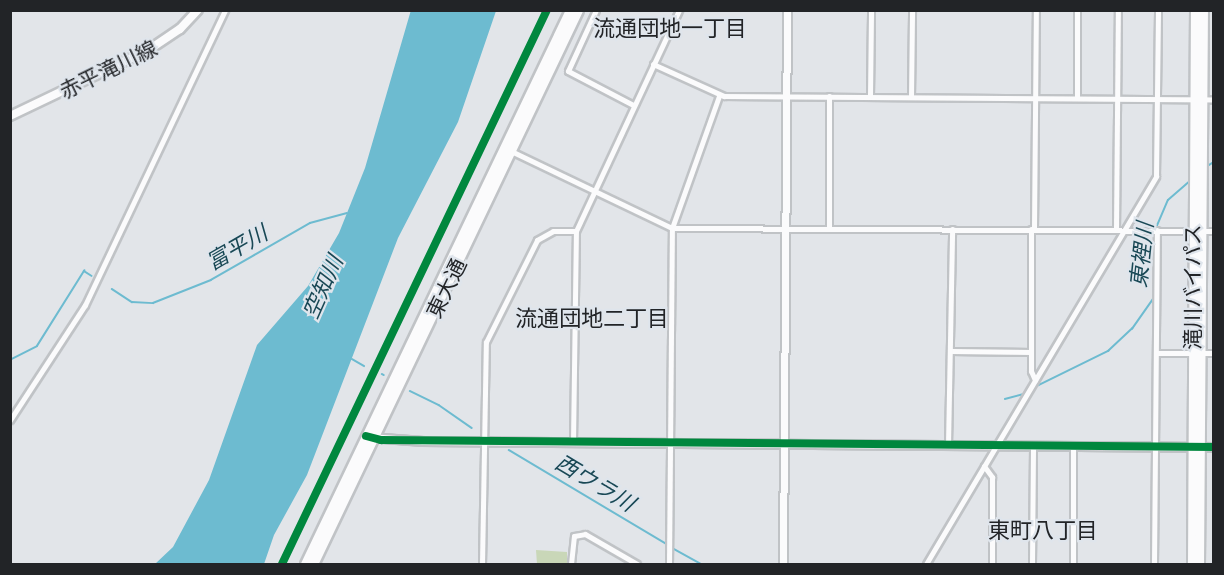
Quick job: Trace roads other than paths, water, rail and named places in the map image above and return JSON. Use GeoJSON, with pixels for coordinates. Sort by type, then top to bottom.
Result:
{"type":"FeatureCollection","features":[{"type":"Feature","properties":{"kind":"highway","name":"東大通"},"geometry":{"type":"LineString","coordinates":[[508,150],[570,10]]}},
{"type":"Feature","properties":{"kind":"highway","name":"東大通"},"geometry":{"type":"LineString","coordinates":[[313,564],[370,438],[578,10]]}},
{"type":"Feature","properties":{"kind":"highway","name":"滝川バイパス"},"geometry":{"type":"LineString","coordinates":[[1195,10],[1198,99],[1196,447],[1199,564]]}},
{"type":"Feature","properties":{"kind":"highway","name":"滝川バイパス"},"geometry":{"type":"LineString","coordinates":[[1198,99],[1203,10]]}},
{"type":"Feature","properties":{"kind":"highway","name":"東大通"},"geometry":{"type":"LineString","coordinates":[[305,564],[370,438]]}},
{"type":"Feature","properties":{"kind":"highway","name":"滝川バイパス"},"geometry":{"type":"LineString","coordinates":[[1191,564],[1196,447]]}},
{"type":"Feature","properties":{"kind":"main road","name":"赤平滝川線"},"geometry":{"type":"LineString","coordinates":[[10,116],[150,49],[180,29],[198,10]]}},
{"type":"Feature","properties":{"kind":"street"},"geometry":{"type":"LineString","coordinates":[[10,420],[85,305],[225,10]]}},
{"type":"Feature","properties":{"kind":"street"},"geometry":{"type":"LineString","coordinates":[[596,10],[568,71],[633,105]]}},
{"type":"Feature","properties":{"kind":"street"},"geometry":{"type":"LineString","coordinates":[[573,442],[576,231],[592,190],[679,10]]}},
{"type":"Feature","properties":{"kind":"street"},"geometry":{"type":"LineString","coordinates":[[783,564],[787,10]]}},
{"type":"Feature","properties":{"kind":"street"},"geometry":{"type":"LineString","coordinates":[[870,96],[871,10]]}},
{"type":"Feature","properties":{"kind":"street"},"geometry":{"type":"LineString","coordinates":[[911,97],[912,10]]}},
{"type":"Feature","properties":{"kind":"street"},"geometry":{"type":"LineString","coordinates":[[1035,380],[1031,352],[1036,10]]}},
{"type":"Feature","properties":{"kind":"street"},"geometry":{"type":"LineString","coordinates":[[1077,10],[1077,98]]}},
{"type":"Feature","properties":{"kind":"street"},"geometry":{"type":"LineString","coordinates":[[1116,230],[1118,10]]}},
{"type":"Feature","properties":{"kind":"street"},"geometry":{"type":"LineString","coordinates":[[926,564],[1156,176],[1158,10]]}},
{"type":"Feature","properties":{"kind":"street"},"geometry":{"type":"LineString","coordinates":[[653,64],[719,96],[1214,99]]}},
{"type":"Feature","properties":{"kind":"street"},"geometry":{"type":"LineString","coordinates":[[669,564],[672,228],[719,96]]}},
{"type":"Feature","properties":{"kind":"street"},"geometry":{"type":"LineString","coordinates":[[829,96],[829,228]]}},
{"type":"Feature","properties":{"kind":"street"},"geometry":{"type":"LineString","coordinates":[[508,150],[672,228],[1214,231]]}},
{"type":"Feature","properties":{"kind":"street"},"geometry":{"type":"LineString","coordinates":[[948,445],[952,229]]}},
{"type":"Feature","properties":{"kind":"street"},"geometry":{"type":"LineString","coordinates":[[1154,564],[1158,230]]}},
{"type":"Feature","properties":{"kind":"street"},"geometry":{"type":"LineString","coordinates":[[482,564],[485,348],[490,332],[537,240],[554,231],[576,231]]}},
{"type":"Feature","properties":{"kind":"street"},"geometry":{"type":"LineString","coordinates":[[951,351],[1031,352]]}},
{"type":"Feature","properties":{"kind":"street"},"geometry":{"type":"LineString","coordinates":[[1158,353],[1214,353]]}},
{"type":"Feature","properties":{"kind":"street"},"geometry":{"type":"LineString","coordinates":[[370,438],[483,442],[1214,447]]}},
{"type":"Feature","properties":{"kind":"street"},"geometry":{"type":"LineString","coordinates":[[1032,564],[1033,445]]}},
{"type":"Feature","properties":{"kind":"street"},"geometry":{"type":"LineString","coordinates":[[1073,446],[1073,564]]}},
{"type":"Feature","properties":{"kind":"street"},"geometry":{"type":"LineString","coordinates":[[984,466],[992,477],[992,564]]}},
{"type":"Feature","properties":{"kind":"street"},"geometry":{"type":"LineString","coordinates":[[571,564],[574,536],[585,534],[637,564]]}},
{"type":"Feature","properties":{"kind":"water","name":"空知川"},"geometry":{"type":"Polygon","coordinates":[[[411,10],[496,11],[458,122],[398,238],[307,475],[274,535],[264,564],[155,564],[173,547],[209,480],[257,345],[308,286],[339,233],[365,168],[411,10]]]}},
{"type":"Feature","properties":{"kind":"waterway","name":"東裡川"},"geometry":{"type":"LineString","coordinates":[[1206,167],[1214,162]]}},
{"type":"Feature","properties":{"kind":"waterway","name":"東裡川"},"geometry":{"type":"LineString","coordinates":[[1156,228],[1168,200],[1191,180]]}},
{"type":"Feature","properties":{"kind":"waterway","name":"富平川"},"geometry":{"type":"LineString","coordinates":[[112,289],[132,302],[153,303],[211,280],[310,223],[347,213]]}},
{"type":"Feature","properties":{"kind":"waterway","name":"富平川"},"geometry":{"type":"LineString","coordinates":[[10,360],[37,346],[84,271],[92,276]]}},
{"type":"Feature","properties":{"kind":"waterway","name":"東裡川"},"geometry":{"type":"LineString","coordinates":[[1033,388],[1108,351],[1132,329],[1154,298]]}},
{"type":"Feature","properties":{"kind":"waterway","name":"西ウラ川"},"geometry":{"type":"LineString","coordinates":[[352,359],[364,366]]}},
{"type":"Feature","properties":{"kind":"waterway","name":"西ウラ川"},"geometry":{"type":"LineString","coordinates":[[410,391],[439,405],[472,428]]}},
{"type":"Feature","properties":{"kind":"waterway","name":"東裡川"},"geometry":{"type":"LineString","coordinates":[[1005,399],[1024,394]]}},
{"type":"Feature","properties":{"kind":"waterway","name":"西ウラ川"},"geometry":{"type":"LineString","coordinates":[[509,450],[665,543]]}},
{"type":"Feature","properties":{"kind":"waterway","name":"西ウラ川"},"geometry":{"type":"LineString","coordinates":[[674,549],[701,564]]}},
{"type":"Feature","properties":{"kind":"district","name":"流通団地一丁目"},"geometry":{"type":"Point","coordinates":[670,29]}},
{"type":"Feature","properties":{"kind":"district","name":"流通団地二丁目"},"geometry":{"type":"Point","coordinates":[592,319]}},
{"type":"Feature","properties":{"kind":"district","name":"東町八丁目"},"geometry":{"type":"Point","coordinates":[1043,531]}}]}
